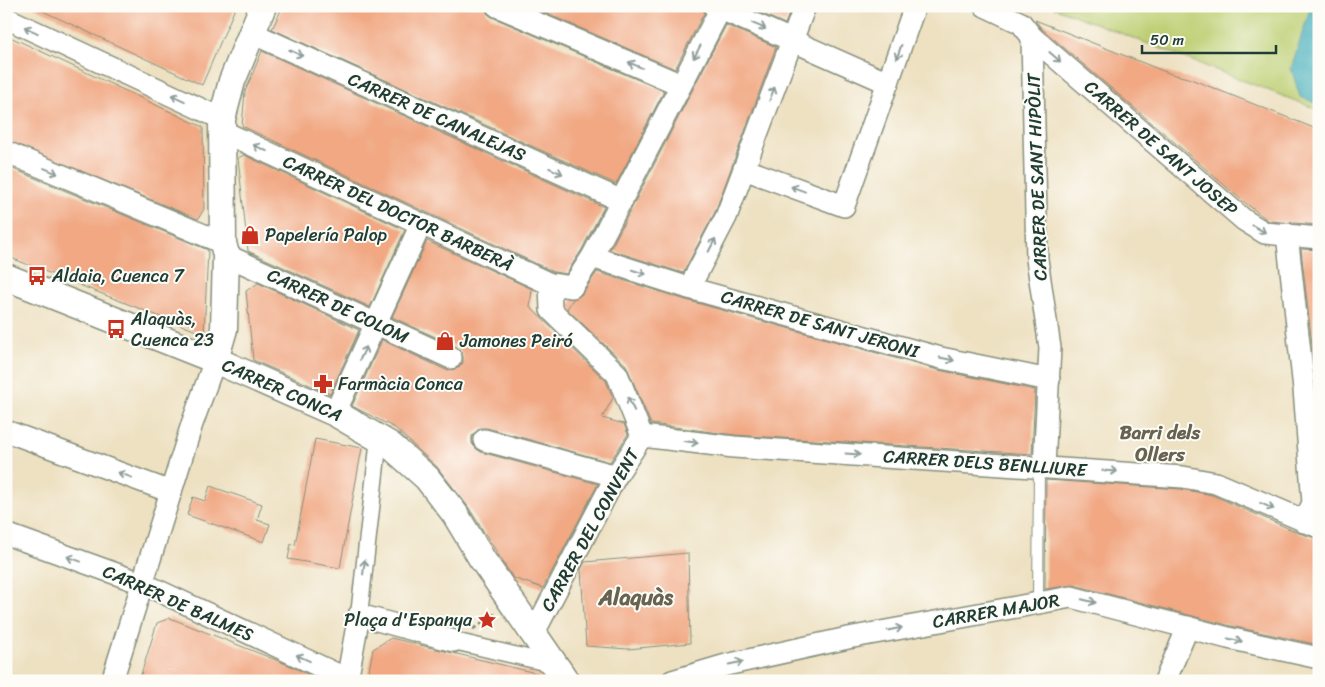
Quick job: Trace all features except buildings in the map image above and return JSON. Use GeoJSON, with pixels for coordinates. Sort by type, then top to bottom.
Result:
{"type":"FeatureCollection","features":[{"type":"Feature","properties":{"kind":"street"},"geometry":{"type":"LineString","coordinates":[[112,681],[224,329],[222,125],[232,81],[263,6]]}},
{"type":"Feature","properties":{"kind":"street"},"geometry":{"type":"LineString","coordinates":[[497,6],[680,84]]}},
{"type":"Feature","properties":{"kind":"street"},"geometry":{"type":"LineString","coordinates":[[689,288],[726,217],[805,6]]}},
{"type":"Feature","properties":{"kind":"street"},"geometry":{"type":"LineString","coordinates":[[744,169],[844,206],[915,6]]}},
{"type":"Feature","properties":{"kind":"street","name":"CARRER DE SANT JOSEP"},"geometry":{"type":"LineString","coordinates":[[985,6],[1026,22],[1244,220],[1265,233],[1319,238]]}},
{"type":"Feature","properties":{"kind":"street"},"geometry":{"type":"LineString","coordinates":[[550,284],[572,288],[592,257],[622,201],[718,7],[888,83]]}},
{"type":"Feature","properties":{"kind":"street","name":"CARRER DEL DOCTOR BARBERÀ"},"geometry":{"type":"LineString","coordinates":[[6,18],[421,224],[550,284]]}},
{"type":"Feature","properties":{"kind":"street","name":"CARRER DE SANT HIPÒLIT"},"geometry":{"type":"LineString","coordinates":[[1026,22],[1037,259],[1050,348],[1050,380],[1042,466]]}},
{"type":"Feature","properties":{"kind":"street","name":"CARRER DE CANALEJAS"},"geometry":{"type":"LineString","coordinates":[[252,33],[622,201]]}},
{"type":"Feature","properties":{"kind":"street","name":"CARRER DE COLOM"},"geometry":{"type":"LineString","coordinates":[[6,152],[224,249],[376,324],[451,358]]}},
{"type":"Feature","properties":{"kind":"street"},"geometry":{"type":"LineString","coordinates":[[335,413],[421,224]]}},
{"type":"Feature","properties":{"kind":"street"},"geometry":{"type":"LineString","coordinates":[[1287,234],[1312,384],[1312,525]]}},
{"type":"Feature","properties":{"kind":"street","name":"CARRER DE SANT JERONI"},"geometry":{"type":"LineString","coordinates":[[592,257],[689,288],[941,358],[1050,380]]}},
{"type":"Feature","properties":{"kind":"street","name":"CARRER CONCA"},"geometry":{"type":"LineString","coordinates":[[6,277],[215,360],[335,413],[379,438],[404,456],[427,478],[455,514],[482,559],[566,681]]}},
{"type":"Feature","properties":{"kind":"street","name":"CARRER DEL CONVENT"},"geometry":{"type":"LineString","coordinates":[[532,631],[537,627],[616,476],[642,436],[635,413],[617,374],[551,310],[550,284]]}},
{"type":"Feature","properties":{"kind":"street"},"geometry":{"type":"LineString","coordinates":[[6,431],[171,492]]}},
{"type":"Feature","properties":{"kind":"street","name":"CARRER DELS BENLLIURE"},"geometry":{"type":"LineString","coordinates":[[642,436],[734,447],[1183,476],[1216,483],[1312,525]]}},
{"type":"Feature","properties":{"kind":"street"},"geometry":{"type":"LineString","coordinates":[[347,680],[359,615],[379,438]]}},
{"type":"Feature","properties":{"kind":"street"},"geometry":{"type":"LineString","coordinates":[[484,440],[616,476]]}},
{"type":"Feature","properties":{"kind":"street","name":"CARRER DE BALMES"},"geometry":{"type":"LineString","coordinates":[[6,534],[144,584],[347,680]]}},
{"type":"Feature","properties":{"kind":"street","name":"CARRER MAJOR"},"geometry":{"type":"LineString","coordinates":[[672,681],[726,665],[848,638],[1071,597],[1188,628],[1319,658]]}},
{"type":"Feature","properties":{"kind":"street"},"geometry":{"type":"LineString","coordinates":[[359,615],[454,641],[544,662]]}},
{"type":"Feature","properties":{"kind":"street"},"geometry":{"type":"LineString","coordinates":[[1166,681],[1188,628]]}},
{"type":"Feature","properties":{"kind":"lane","name":"CARRER DE SANT HIPÒLIT"},"geometry":{"type":"LineString","coordinates":[[1038,602],[1042,466]]}},
{"type":"Feature","properties":{"kind":"path"},"geometry":{"type":"LineString","coordinates":[[454,641],[504,608]]}},
{"type":"Feature","properties":{"kind":"green space"},"geometry":{"type":"Polygon","coordinates":[[[1053,6],[1319,6],[1319,110],[1053,7],[1053,6]]]}},
{"type":"Feature","properties":{"kind":"water"},"geometry":{"type":"Polygon","coordinates":[[[1311,6],[1319,6],[1319,104],[1300,97],[1291,68],[1311,6]]]}},
{"type":"Feature","properties":{"kind":"place","name":"Papelería Palop"},"geometry":{"type":"Point","coordinates":[250,235]}},
{"type":"Feature","properties":{"kind":"place","name":"Aldaia, Cuenca 7"},"geometry":{"type":"Point","coordinates":[37,276]}},
{"type":"Feature","properties":{"kind":"place","name":"Alaquàs, Cuenca 23"},"geometry":{"type":"Point","coordinates":[116,329]}},
{"type":"Feature","properties":{"kind":"place","name":"Jamones Peiró"},"geometry":{"type":"Point","coordinates":[445,341]}},
{"type":"Feature","properties":{"kind":"place","name":"Farmàcia Conca"},"geometry":{"type":"Point","coordinates":[323,384]}},
{"type":"Feature","properties":{"kind":"place","name":"Plaça d'Espanya"},"geometry":{"type":"Point","coordinates":[487,620]}},
{"type":"Feature","properties":{"kind":"district","name":"Barri dels Ollers"},"geometry":{"type":"Point","coordinates":[1160,443]}},
{"type":"Feature","properties":{"kind":"district","name":"Alaquàs"},"geometry":{"type":"Point","coordinates":[636,597]}}]}
